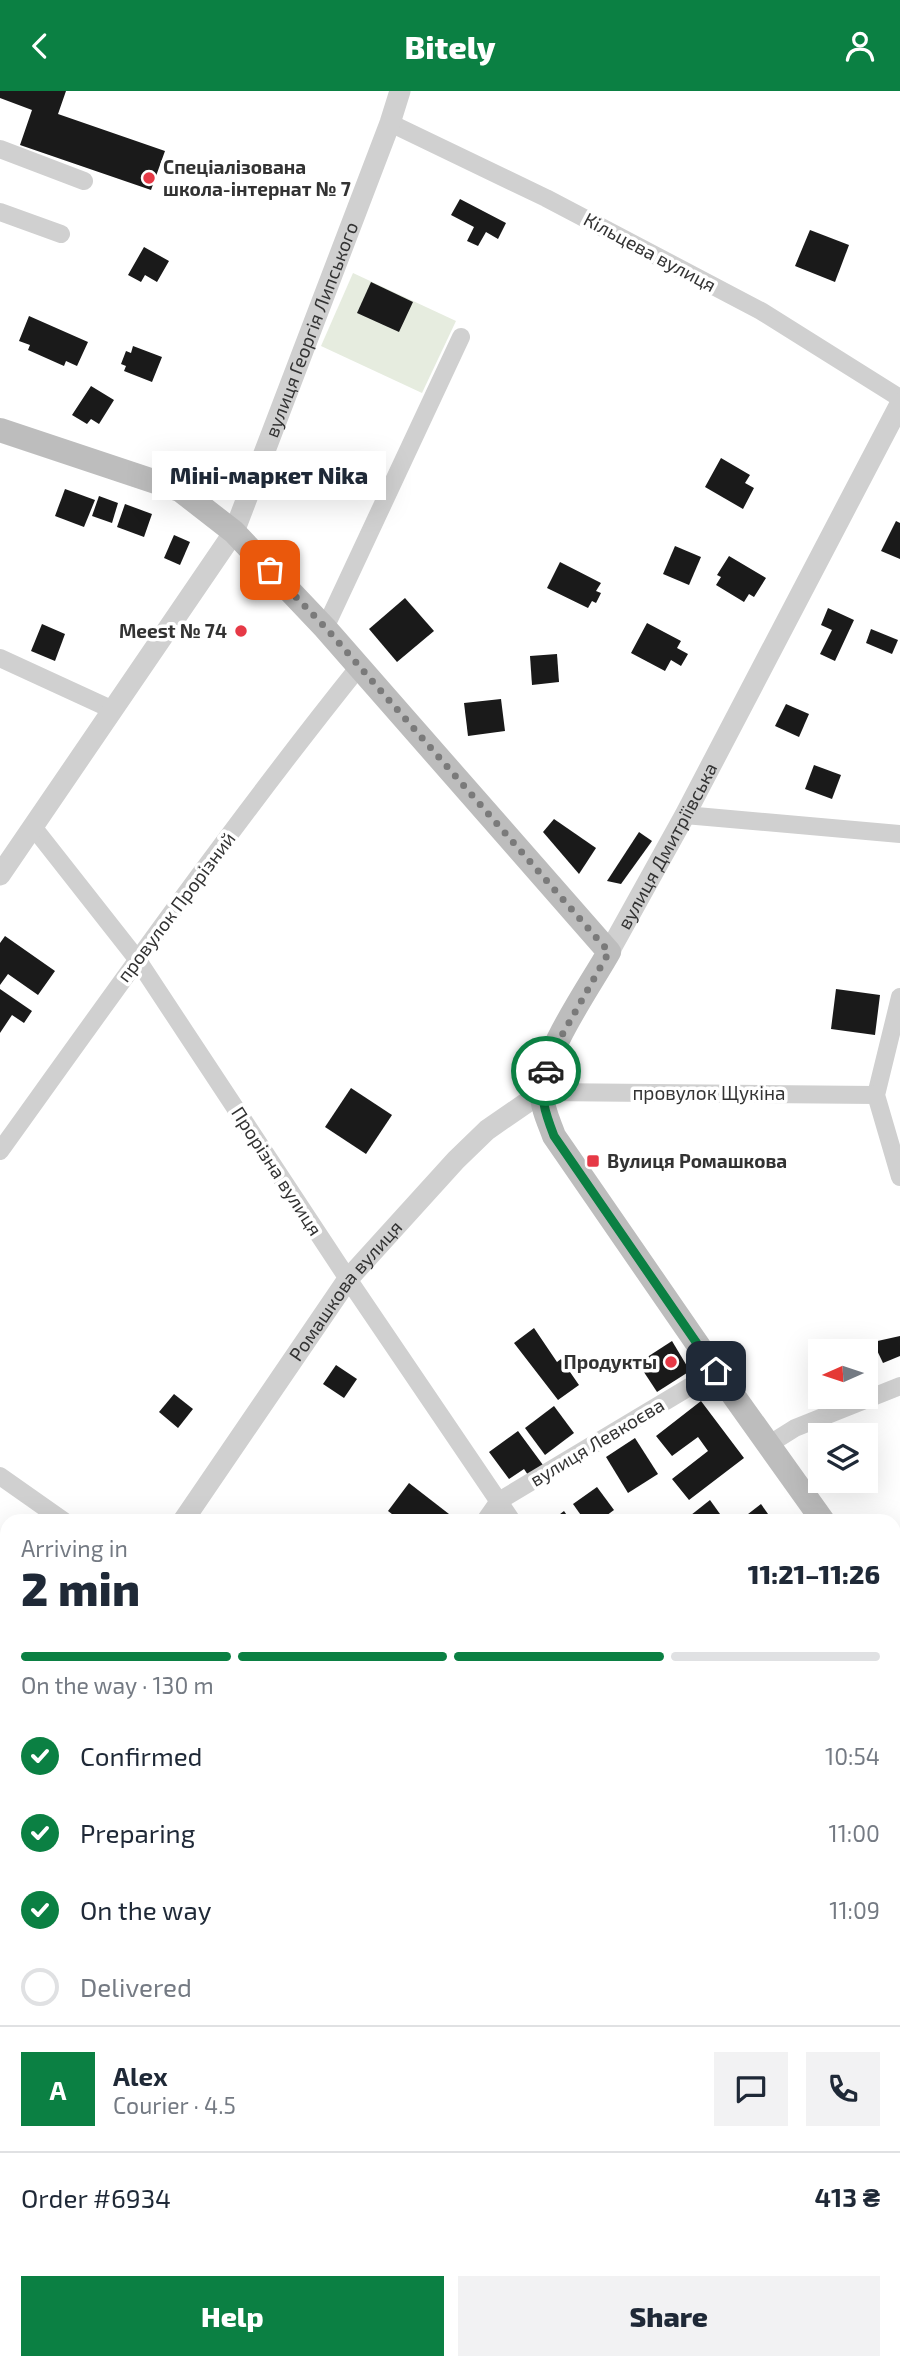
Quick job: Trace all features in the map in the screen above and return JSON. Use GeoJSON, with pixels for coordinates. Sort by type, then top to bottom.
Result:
{"type":"FeatureCollection","features":[{"type":"Feature","properties":{"kind":"main road"},"geometry":{"type":"LineString","coordinates":[[0,430],[180,490],[233,532],[326,628],[358,668],[609,952]]}},
{"type":"Feature","properties":{"kind":"main road","name":"вулиця Дмитріївська"},"geometry":{"type":"LineString","coordinates":[[541,1092],[547,1067],[557,1044],[609,952]]}},
{"type":"Feature","properties":{"kind":"main road"},"geometry":{"type":"LineString","coordinates":[[541,1092],[554,1136],[818,1514]]}},
{"type":"Feature","properties":{"kind":"street","name":"вулиця Георгія Липського"},"geometry":{"type":"LineString","coordinates":[[0,875],[233,532],[400,91]]}},
{"type":"Feature","properties":{"kind":"street","name":"Кільцева вулиця"},"geometry":{"type":"LineString","coordinates":[[390,123],[546,198],[761,311],[900,398]]}},
{"type":"Feature","properties":{"kind":"street"},"geometry":{"type":"LineString","coordinates":[[0,149],[84,181]]}},
{"type":"Feature","properties":{"kind":"street"},"geometry":{"type":"LineString","coordinates":[[0,212],[61,234]]}},
{"type":"Feature","properties":{"kind":"street"},"geometry":{"type":"LineString","coordinates":[[326,628],[461,337]]}},
{"type":"Feature","properties":{"kind":"street","name":"вулиця Дмитріївська"},"geometry":{"type":"LineString","coordinates":[[609,952],[685,815],[900,404]]}},
{"type":"Feature","properties":{"kind":"street"},"geometry":{"type":"LineString","coordinates":[[0,658],[113,710]]}},
{"type":"Feature","properties":{"kind":"street","name":"провулок Прорізний"},"geometry":{"type":"LineString","coordinates":[[0,1151],[137,959],[358,668]]}},
{"type":"Feature","properties":{"kind":"street"},"geometry":{"type":"LineString","coordinates":[[685,815],[900,834]]}},
{"type":"Feature","properties":{"kind":"street","name":"Прорізна вулиця"},"geometry":{"type":"LineString","coordinates":[[34,828],[137,959],[348,1279],[507,1514]]}},
{"type":"Feature","properties":{"kind":"street"},"geometry":{"type":"LineString","coordinates":[[900,997],[895,1043],[877,1094],[900,1177]]}},
{"type":"Feature","properties":{"kind":"street","name":"провулок Щукіна"},"geometry":{"type":"LineString","coordinates":[[541,1092],[877,1094]]}},
{"type":"Feature","properties":{"kind":"street","name":"Ромашкова вулиця"},"geometry":{"type":"LineString","coordinates":[[188,1514],[348,1279],[456,1160],[487,1130],[541,1092]]}},
{"type":"Feature","properties":{"kind":"street","name":"вулиця Левкоєва"},"geometry":{"type":"LineString","coordinates":[[490,1514],[499,1501],[716,1371]]}},
{"type":"Feature","properties":{"kind":"street"},"geometry":{"type":"LineString","coordinates":[[768,1445],[795,1428],[900,1386]]}},
{"type":"Feature","properties":{"kind":"street"},"geometry":{"type":"LineString","coordinates":[[0,1476],[54,1514]]}},
{"type":"Feature","properties":{"kind":"shaded area"},"geometry":{"type":"Polygon","coordinates":[[[353,273],[456,321],[422,393],[321,346],[353,273]]]}},
{"type":"Feature","properties":{"kind":"building"},"geometry":{"type":"Polygon","coordinates":[[[0,91],[66,91],[58,114],[165,151],[151,190],[20,145],[32,110],[0,98],[0,91]]]}},
{"type":"Feature","properties":{"kind":"building"},"geometry":{"type":"Polygon","coordinates":[[[460,199],[506,223],[498,239],[486,232],[478,246],[467,241],[474,227],[451,215],[460,199]]]}},
{"type":"Feature","properties":{"kind":"building"},"geometry":{"type":"Polygon","coordinates":[[[810,230],[849,245],[835,282],[795,266],[810,230]]]}},
{"type":"Feature","properties":{"kind":"building"},"geometry":{"type":"Polygon","coordinates":[[[144,247],[169,261],[157,282],[145,275],[141,282],[128,275],[144,247]]]}},
{"type":"Feature","properties":{"kind":"building"},"geometry":{"type":"Polygon","coordinates":[[[371,282],[413,302],[399,332],[357,313],[371,282]]]}},
{"type":"Feature","properties":{"kind":"building"},"geometry":{"type":"Polygon","coordinates":[[[29,316],[88,342],[77,366],[66,361],[64,366],[28,350],[30,345],[19,341],[29,316]]]}},
{"type":"Feature","properties":{"kind":"building"},"geometry":{"type":"Polygon","coordinates":[[[133,346],[162,357],[152,382],[124,371],[126,366],[121,364],[126,351],[131,353],[133,346]]]}},
{"type":"Feature","properties":{"kind":"building"},"geometry":{"type":"Polygon","coordinates":[[[91,386],[114,400],[99,424],[91,419],[87,424],[72,415],[91,386]]]}},
{"type":"Feature","properties":{"kind":"building"},"geometry":{"type":"Polygon","coordinates":[[[721,458],[750,475],[745,483],[754,488],[743,509],[705,487],[721,458]]]}},
{"type":"Feature","properties":{"kind":"building"},"geometry":{"type":"Polygon","coordinates":[[[65,489],[95,500],[84,527],[55,516],[65,489]]]}},
{"type":"Feature","properties":{"kind":"building"},"geometry":{"type":"Polygon","coordinates":[[[99,496],[118,503],[112,523],[92,516],[99,496]]]}},
{"type":"Feature","properties":{"kind":"building"},"geometry":{"type":"Polygon","coordinates":[[[125,504],[152,514],[144,537],[117,527],[125,504]]]}},
{"type":"Feature","properties":{"kind":"building"},"geometry":{"type":"Polygon","coordinates":[[[896,521],[900,523],[900,559],[881,551],[896,521]]]}},
{"type":"Feature","properties":{"kind":"building"},"geometry":{"type":"Polygon","coordinates":[[[174,535],[190,542],[180,565],[164,558],[174,535]]]}},
{"type":"Feature","properties":{"kind":"building"},"geometry":{"type":"Polygon","coordinates":[[[675,546],[701,557],[689,585],[663,574],[675,546]]]}},
{"type":"Feature","properties":{"kind":"building"},"geometry":{"type":"Polygon","coordinates":[[[729,556],[766,578],[754,597],[749,594],[744,602],[716,585],[721,577],[717,575],[729,556]]]}},
{"type":"Feature","properties":{"kind":"building"},"geometry":{"type":"Polygon","coordinates":[[[560,562],[601,583],[596,591],[601,593],[596,603],[592,601],[588,608],[547,588],[560,562]]]}},
{"type":"Feature","properties":{"kind":"building"},"geometry":{"type":"Polygon","coordinates":[[[405,598],[434,631],[397,662],[369,629],[405,598]]]}},
{"type":"Feature","properties":{"kind":"building"},"geometry":{"type":"Polygon","coordinates":[[[828,608],[854,620],[835,661],[820,654],[832,630],[821,625],[828,608]]]}},
{"type":"Feature","properties":{"kind":"building"},"geometry":{"type":"Polygon","coordinates":[[[647,623],[681,641],[677,648],[688,654],[681,666],[671,660],[665,671],[631,653],[647,623]]]}},
{"type":"Feature","properties":{"kind":"building"},"geometry":{"type":"Polygon","coordinates":[[[42,624],[65,634],[55,661],[31,651],[42,624]]]}},
{"type":"Feature","properties":{"kind":"building"},"geometry":{"type":"Polygon","coordinates":[[[871,629],[898,640],[892,654],[866,643],[871,629]]]}},
{"type":"Feature","properties":{"kind":"building"},"geometry":{"type":"Polygon","coordinates":[[[557,654],[559,682],[532,685],[530,656],[557,654]]]}},
{"type":"Feature","properties":{"kind":"building"},"geometry":{"type":"Polygon","coordinates":[[[501,699],[505,731],[468,736],[464,703],[501,699]]]}},
{"type":"Feature","properties":{"kind":"building"},"geometry":{"type":"Polygon","coordinates":[[[786,704],[809,714],[799,737],[775,726],[786,704]]]}},
{"type":"Feature","properties":{"kind":"building"},"geometry":{"type":"Polygon","coordinates":[[[814,765],[841,775],[832,799],[805,789],[814,765]]]}},
{"type":"Feature","properties":{"kind":"building"},"geometry":{"type":"Polygon","coordinates":[[[554,819],[596,848],[579,874],[543,832],[554,819]]]}},
{"type":"Feature","properties":{"kind":"building"},"geometry":{"type":"Polygon","coordinates":[[[639,832],[652,841],[621,884],[607,881],[639,832]]]}},
{"type":"Feature","properties":{"kind":"building"},"geometry":{"type":"Polygon","coordinates":[[[5,936],[55,971],[38,995],[8,974],[0,985],[0,943],[5,936]]]}},
{"type":"Feature","properties":{"kind":"building"},"geometry":{"type":"Polygon","coordinates":[[[0,989],[32,1011],[24,1023],[12,1015],[0,1033],[0,989]]]}},
{"type":"Feature","properties":{"kind":"building"},"geometry":{"type":"Polygon","coordinates":[[[836,989],[880,995],[875,1035],[831,1029],[836,989]]]}},
{"type":"Feature","properties":{"kind":"building"},"geometry":{"type":"Polygon","coordinates":[[[351,1088],[392,1115],[366,1154],[325,1127],[351,1088]]]}},
{"type":"Feature","properties":{"kind":"building"},"geometry":{"type":"Polygon","coordinates":[[[534,1328],[557,1362],[561,1359],[579,1385],[558,1400],[514,1343],[534,1328]]]}},
{"type":"Feature","properties":{"kind":"building"},"geometry":{"type":"Polygon","coordinates":[[[900,1336],[900,1356],[883,1363],[878,1352],[878,1341],[900,1336]]]}},
{"type":"Feature","properties":{"kind":"building"},"geometry":{"type":"Polygon","coordinates":[[[672,1341],[690,1371],[657,1392],[638,1363],[672,1341]]]}},
{"type":"Feature","properties":{"kind":"building"},"geometry":{"type":"Polygon","coordinates":[[[336,1365],[357,1379],[344,1398],[323,1384],[336,1365]]]}},
{"type":"Feature","properties":{"kind":"building"},"geometry":{"type":"Polygon","coordinates":[[[174,1394],[193,1409],[178,1428],[159,1412],[174,1394]]]}},
{"type":"Feature","properties":{"kind":"building"},"geometry":{"type":"Polygon","coordinates":[[[701,1401],[744,1458],[689,1500],[672,1479],[708,1451],[698,1437],[672,1456],[656,1436],[701,1401]]]}},
{"type":"Feature","properties":{"kind":"building"},"geometry":{"type":"Polygon","coordinates":[[[554,1406],[574,1433],[545,1455],[525,1428],[554,1406]]]}},
{"type":"Feature","properties":{"kind":"building"},"geometry":{"type":"Polygon","coordinates":[[[518,1431],[543,1465],[528,1475],[524,1469],[509,1479],[489,1452],[518,1431]]]}},
{"type":"Feature","properties":{"kind":"building"},"geometry":{"type":"Polygon","coordinates":[[[635,1438],[658,1474],[628,1493],[606,1457],[635,1438]]]}},
{"type":"Feature","properties":{"kind":"building"},"geometry":{"type":"Polygon","coordinates":[[[409,1483],[449,1514],[392,1514],[388,1511],[409,1483]]]}},
{"type":"Feature","properties":{"kind":"building"},"geometry":{"type":"Polygon","coordinates":[[[597,1487],[614,1510],[609,1514],[580,1514],[573,1504],[597,1487]]]}},
{"type":"Feature","properties":{"kind":"building"},"geometry":{"type":"Polygon","coordinates":[[[710,1500],[720,1514],[692,1514],[710,1500]]]}},
{"type":"Feature","properties":{"kind":"building"},"geometry":{"type":"Polygon","coordinates":[[[761,1504],[768,1514],[748,1514],[761,1504]]]}},
{"type":"Feature","properties":{"kind":"way so far"},"geometry":{"type":"LineString","coordinates":[[270,570],[326,628],[358,668],[609,952],[557,1044],[546,1071]]}},
{"type":"Feature","properties":{"kind":"place","name":"Спеціалізована школа-інтернат № 7"},"geometry":{"type":"Point","coordinates":[149,178]}},
{"type":"Feature","properties":{"kind":"place","name":"Міні-маркет Nika"},"geometry":{"type":"Point","coordinates":[270,570]}},
{"type":"Feature","properties":{"kind":"place","name":"Meest № 74"},"geometry":{"type":"Point","coordinates":[241,631]}},
{"type":"Feature","properties":{"kind":"place","name":"Вулиця Ромашкова"},"geometry":{"type":"Point","coordinates":[593,1161]}},
{"type":"Feature","properties":{"kind":"place","name":"Продукты"},"geometry":{"type":"Point","coordinates":[671,1362]}},
{"type":"Feature","properties":{"kind":"route"},"geometry":{"type":"LineString","coordinates":[[546,1071],[541,1092],[554,1136],[716,1371]]}}]}
